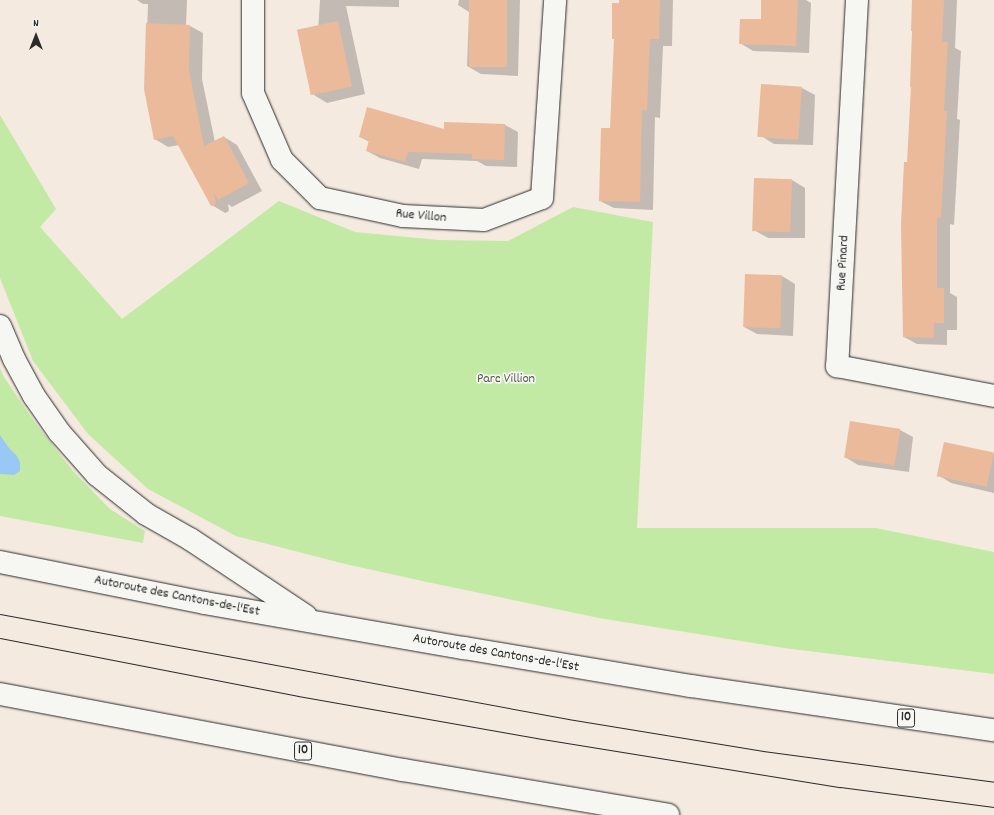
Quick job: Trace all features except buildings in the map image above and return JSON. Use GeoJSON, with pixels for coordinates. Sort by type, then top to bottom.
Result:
{"type":"FeatureCollection","features":[{"type":"Feature","properties":{"kind":"main road","name":"Rue Villon"},"geometry":{"type":"LineString","coordinates":[[253,0],[253,93],[282,160],[320,198],[403,216],[484,220],[542,198],[555,0]]}},
{"type":"Feature","properties":{"kind":"main road","name":"Rue Pinard"},"geometry":{"type":"LineString","coordinates":[[857,0],[837,366],[994,396]]}},
{"type":"Feature","properties":{"kind":"main road"},"geometry":{"type":"LineString","coordinates":[[0,326],[14,359],[34,396],[62,436],[97,475],[146,514],[190,539],[314,622]]}},
{"type":"Feature","properties":{"kind":"main road","name":"Autoroute des Cantons-de-l'Est"},"geometry":{"type":"LineString","coordinates":[[0,562],[314,622],[691,686],[994,730]]}},
{"type":"Feature","properties":{"kind":"main road","name":"10"},"geometry":{"type":"LineString","coordinates":[[0,694],[403,770],[668,815]]}},
{"type":"Feature","properties":{"kind":"green space","name":"Parc Villion"},"geometry":{"type":"Polygon","coordinates":[[[0,115],[56,209],[40,227],[122,319],[279,201],[355,232],[439,240],[508,241],[573,207],[653,222],[637,528],[876,528],[994,552],[994,674],[784,648],[599,618],[427,582],[345,564],[236,536],[148,489],[88,434],[33,361],[0,278],[0,115]]]}},
{"type":"Feature","properties":{"kind":"green space"},"geometry":{"type":"Polygon","coordinates":[[[0,368],[4,377],[34,421],[73,471],[110,509],[145,531],[143,543],[0,516],[0,368]]]}},
{"type":"Feature","properties":{"kind":"water"},"geometry":{"type":"Polygon","coordinates":[[[0,435],[20,462],[20,471],[14,475],[0,474],[0,435]]]}},
{"type":"Feature","properties":{"kind":"tram line"},"geometry":{"type":"LineString","coordinates":[[0,614],[568,719],[763,751],[994,782]]}},
{"type":"Feature","properties":{"kind":"tram line"},"geometry":{"type":"LineString","coordinates":[[0,638],[298,696],[536,738],[840,787],[994,807]]}}]}
